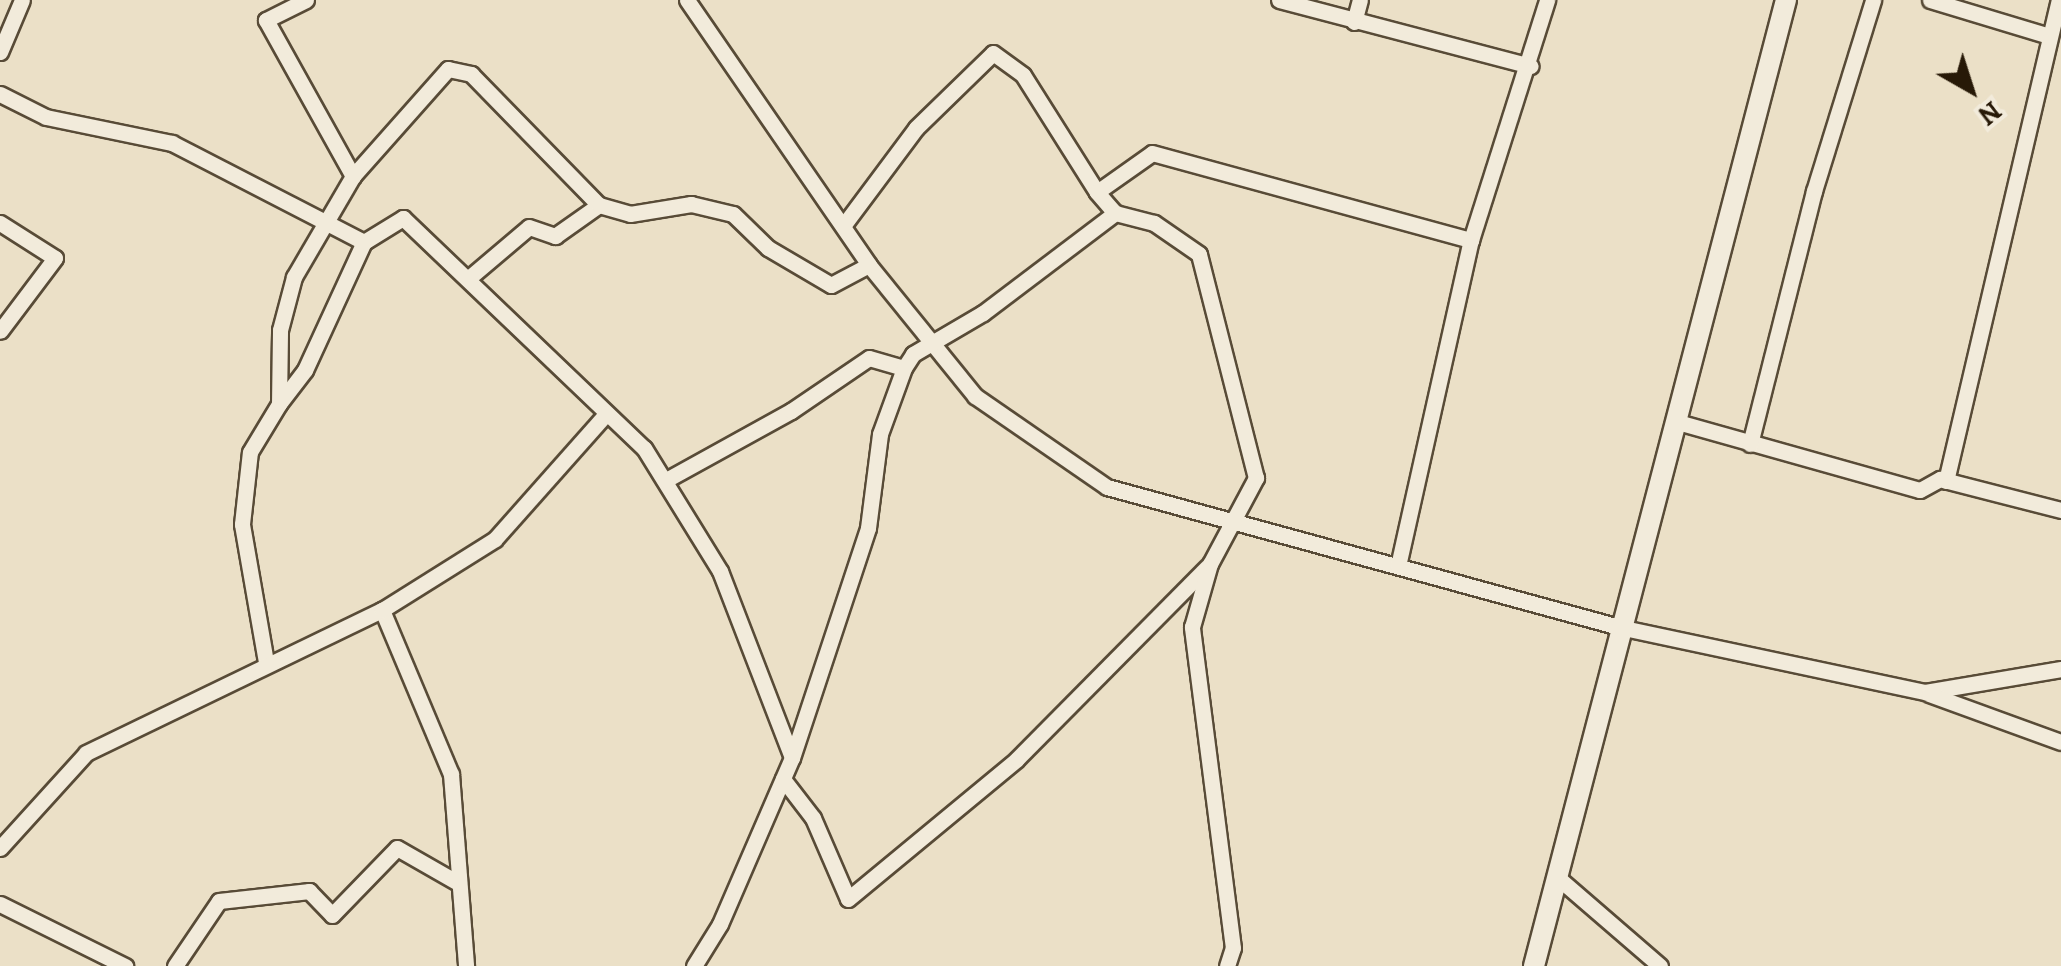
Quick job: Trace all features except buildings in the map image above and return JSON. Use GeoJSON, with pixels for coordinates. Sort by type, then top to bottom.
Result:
{"type":"FeatureCollection","features":[{"type":"Feature","properties":{"kind":"street"},"geometry":{"type":"LineString","coordinates":[[0,52],[22,0]]}},
{"type":"Feature","properties":{"kind":"street"},"geometry":{"type":"LineString","coordinates":[[306,0],[266,20],[353,176]]}},
{"type":"Feature","properties":{"kind":"street"},"geometry":{"type":"LineString","coordinates":[[687,0],[868,265],[975,396],[1107,487],[1228,524],[1619,627],[1925,692],[2061,742]]}},
{"type":"Feature","properties":{"kind":"street"},"geometry":{"type":"LineString","coordinates":[[1279,0],[1530,66]]}},
{"type":"Feature","properties":{"kind":"street"},"geometry":{"type":"LineString","coordinates":[[1354,22],[1360,0]]}},
{"type":"Feature","properties":{"kind":"street"},"geometry":{"type":"LineString","coordinates":[[1398,566],[1470,240],[1530,66],[1548,0]]}},
{"type":"Feature","properties":{"kind":"street"},"geometry":{"type":"LineString","coordinates":[[1534,966],[1619,627],[1786,0]]}},
{"type":"Feature","properties":{"kind":"street"},"geometry":{"type":"LineString","coordinates":[[1750,444],[1814,191],[1873,0]]}},
{"type":"Feature","properties":{"kind":"street"},"geometry":{"type":"LineString","coordinates":[[1930,0],[2049,36]]}},
{"type":"Feature","properties":{"kind":"street"},"geometry":{"type":"LineString","coordinates":[[1946,481],[2059,0]]}},
{"type":"Feature","properties":{"kind":"street"},"geometry":{"type":"LineString","coordinates":[[843,226],[916,128],[993,53],[1024,75],[1096,192],[1115,213],[1154,223],[1199,254],[1256,478],[1210,564],[1192,628],[1233,948],[1227,966]]}},
{"type":"Feature","properties":{"kind":"street"},"geometry":{"type":"LineString","coordinates":[[278,404],[280,330],[294,277],[321,220],[353,176],[448,68],[471,74],[598,206],[630,214],[691,204],[733,214],[768,248],[831,285],[868,265]]}},
{"type":"Feature","properties":{"kind":"street"},"geometry":{"type":"LineString","coordinates":[[0,94],[46,117],[172,143],[364,242]]}},
{"type":"Feature","properties":{"kind":"street"},"geometry":{"type":"LineString","coordinates":[[1096,192],[1152,153],[1470,240]]}},
{"type":"Feature","properties":{"kind":"street"},"geometry":{"type":"LineString","coordinates":[[470,278],[529,227],[555,236],[598,206]]}},
{"type":"Feature","properties":{"kind":"street"},"geometry":{"type":"LineString","coordinates":[[694,966],[720,924],[792,758],[868,528],[880,434],[904,368],[930,342],[984,313],[1115,213]]}},
{"type":"Feature","properties":{"kind":"street"},"geometry":{"type":"LineString","coordinates":[[266,662],[242,524],[250,452],[278,404],[304,370],[364,242],[403,218],[644,448],[720,571],[792,758]]}},
{"type":"Feature","properties":{"kind":"street"},"geometry":{"type":"LineString","coordinates":[[0,223],[54,258],[0,331]]}},
{"type":"Feature","properties":{"kind":"street"},"geometry":{"type":"LineString","coordinates":[[666,480],[792,411],[870,358],[904,368]]}},
{"type":"Feature","properties":{"kind":"street"},"geometry":{"type":"LineString","coordinates":[[0,848],[86,753],[266,662],[382,610],[495,539],[606,414]]}},
{"type":"Feature","properties":{"kind":"street"},"geometry":{"type":"LineString","coordinates":[[1674,421],[1920,490],[1946,481],[2061,510]]}},
{"type":"Feature","properties":{"kind":"street"},"geometry":{"type":"LineString","coordinates":[[783,779],[813,818],[848,900],[1017,759],[1210,564]]}},
{"type":"Feature","properties":{"kind":"street"},"geometry":{"type":"LineString","coordinates":[[382,610],[450,774],[466,966]]}},
{"type":"Feature","properties":{"kind":"street"},"geometry":{"type":"LineString","coordinates":[[1925,692],[2061,669]]}},
{"type":"Feature","properties":{"kind":"street"},"geometry":{"type":"LineString","coordinates":[[174,966],[219,901],[309,891],[332,915],[398,848],[458,883]]}},
{"type":"Feature","properties":{"kind":"street"},"geometry":{"type":"LineString","coordinates":[[1558,877],[1660,966]]}},
{"type":"Feature","properties":{"kind":"street"},"geometry":{"type":"LineString","coordinates":[[0,904],[92,960],[125,966]]}}]}
